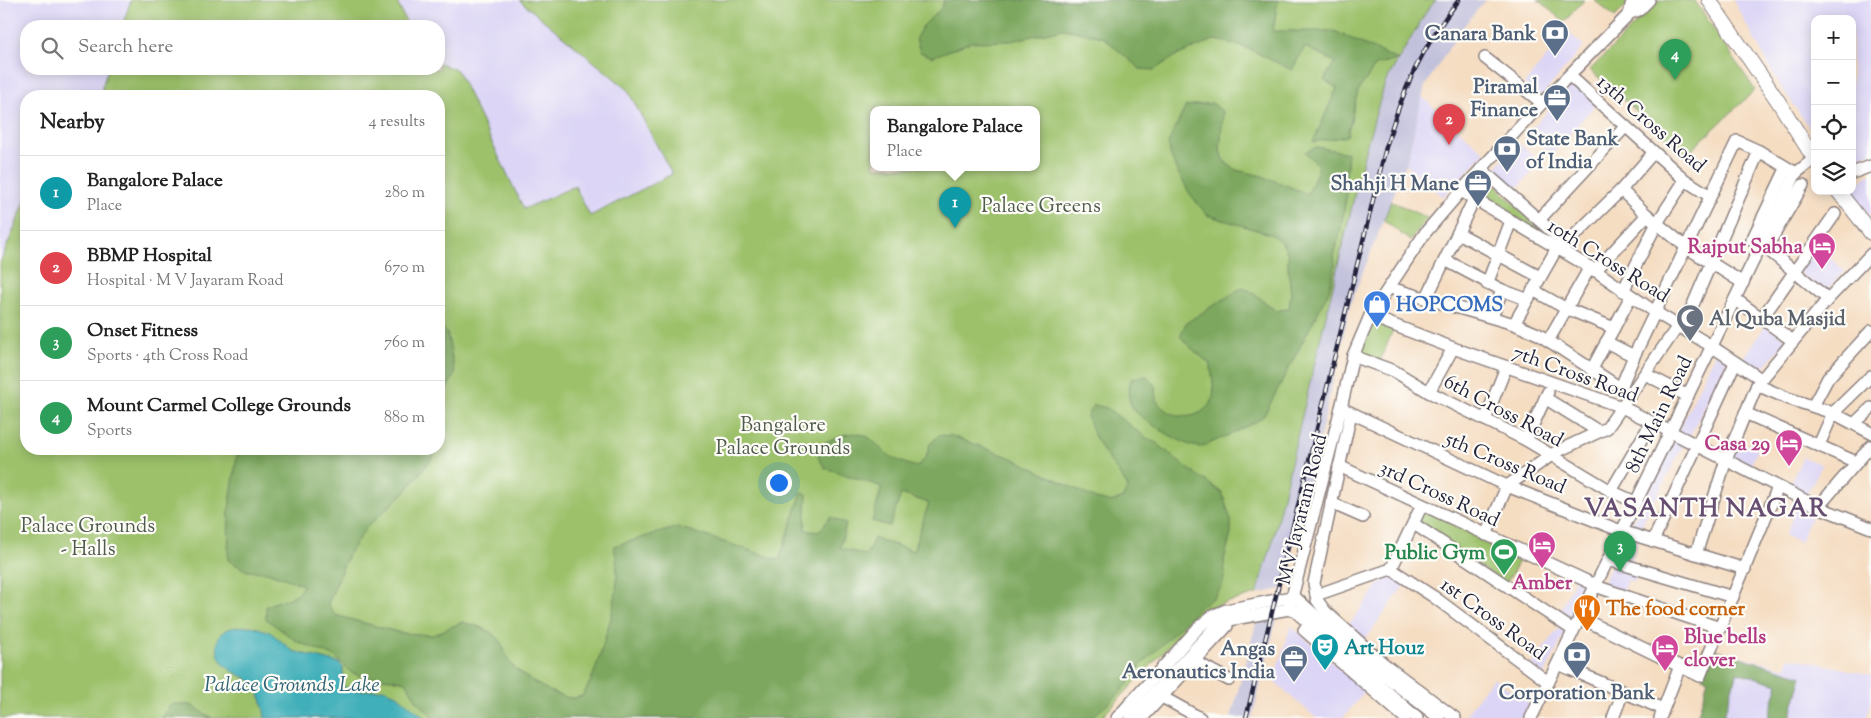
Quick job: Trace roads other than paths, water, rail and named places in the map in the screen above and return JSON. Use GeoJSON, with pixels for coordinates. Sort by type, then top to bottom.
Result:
{"type":"FeatureCollection","features":[{"type":"Feature","properties":{"kind":"main road"},"geometry":{"type":"LineString","coordinates":[[1709,0],[1778,101],[1811,155]]}},
{"type":"Feature","properties":{"kind":"main road"},"geometry":{"type":"LineString","coordinates":[[1841,195],[1871,233]]}},
{"type":"Feature","properties":{"kind":"street"},"geometry":{"type":"LineString","coordinates":[[1630,13],[1631,5],[1635,0]]}},
{"type":"Feature","properties":{"kind":"street"},"geometry":{"type":"LineString","coordinates":[[1455,718],[1384,664],[1325,611],[1317,600],[1314,583],[1339,466],[1344,412],[1353,356],[1370,316],[1425,233],[1460,191],[1542,103],[1630,13],[1639,10],[1649,0]]}},
{"type":"Feature","properties":{"kind":"street"},"geometry":{"type":"LineString","coordinates":[[1485,58],[1542,103]]}},
{"type":"Feature","properties":{"kind":"street","name":"13th Cross Road"},"geometry":{"type":"LineString","coordinates":[[1570,76],[1653,153],[1685,180],[1710,196]]}},
{"type":"Feature","properties":{"kind":"street"},"geometry":{"type":"LineString","coordinates":[[1539,220],[1625,126]]}},
{"type":"Feature","properties":{"kind":"street"},"geometry":{"type":"LineString","coordinates":[[1621,387],[1737,141],[1759,151],[1791,172]]}},
{"type":"Feature","properties":{"kind":"street"},"geometry":{"type":"LineString","coordinates":[[1486,535],[1507,486],[1552,455],[1607,428],[1681,327],[1759,151]]}},
{"type":"Feature","properties":{"kind":"street"},"geometry":{"type":"LineString","coordinates":[[1514,324],[1540,277],[1561,248],[1621,190],[1653,153]]}},
{"type":"Feature","properties":{"kind":"street","name":"8th Main Road"},"geometry":{"type":"LineString","coordinates":[[1535,717],[1548,682],[1579,617],[1762,247],[1791,172],[1811,162]]}},
{"type":"Feature","properties":{"kind":"street"},"geometry":{"type":"LineString","coordinates":[[1856,172],[1871,166]]}},
{"type":"Feature","properties":{"kind":"street"},"geometry":{"type":"LineString","coordinates":[[1481,168],[1539,220],[1561,248]]}},
{"type":"Feature","properties":{"kind":"street"},"geometry":{"type":"LineString","coordinates":[[1592,369],[1614,328],[1627,293],[1658,223],[1685,180]]}},
{"type":"Feature","properties":{"kind":"street"},"geometry":{"type":"LineString","coordinates":[[1803,185],[1762,247],[1828,300]]}},
{"type":"Feature","properties":{"kind":"street"},"geometry":{"type":"LineString","coordinates":[[1621,190],[1647,215],[1686,247],[1743,283]]}},
{"type":"Feature","properties":{"kind":"street","name":"10th Cross Road"},"geometry":{"type":"LineString","coordinates":[[1460,191],[1561,248],[1655,312],[1712,346],[1759,382],[1787,398],[1833,413],[1871,433]]}},
{"type":"Feature","properties":{"kind":"street"},"geometry":{"type":"LineString","coordinates":[[1426,299],[1474,199]]}},
{"type":"Feature","properties":{"kind":"street"},"geometry":{"type":"LineString","coordinates":[[1762,318],[1835,214]]}},
{"type":"Feature","properties":{"kind":"street"},"geometry":{"type":"LineString","coordinates":[[1548,341],[1566,308],[1592,269],[1647,215]]}},
{"type":"Feature","properties":{"kind":"street"},"geometry":{"type":"LineString","coordinates":[[1487,284],[1511,221]]}},
{"type":"Feature","properties":{"kind":"street"},"geometry":{"type":"LineString","coordinates":[[1458,233],[1540,277]]}},
{"type":"Feature","properties":{"kind":"street"},"geometry":{"type":"LineString","coordinates":[[1696,554],[1726,460],[1759,382],[1828,300],[1871,254]]}},
{"type":"Feature","properties":{"kind":"street"},"geometry":{"type":"LineString","coordinates":[[1445,260],[1487,284],[1502,290],[1530,294],[1614,328]]}},
{"type":"Feature","properties":{"kind":"street"},"geometry":{"type":"LineString","coordinates":[[1390,288],[1492,317],[1538,334],[1621,387],[1630,395]]}},
{"type":"Feature","properties":{"kind":"street"},"geometry":{"type":"LineString","coordinates":[[1492,317],[1502,290]]}},
{"type":"Feature","properties":{"kind":"street"},"geometry":{"type":"LineString","coordinates":[[1735,299],[1793,341]]}},
{"type":"Feature","properties":{"kind":"street","name":"7th Cross Road"},"geometry":{"type":"LineString","coordinates":[[1370,316],[1453,348],[1622,407],[1818,507],[1871,528]]}},
{"type":"Feature","properties":{"kind":"street"},"geometry":{"type":"LineString","coordinates":[[1813,406],[1828,378],[1871,331]]}},
{"type":"Feature","properties":{"kind":"street"},"geometry":{"type":"LineString","coordinates":[[1606,342],[1634,356]]}},
{"type":"Feature","properties":{"kind":"street"},"geometry":{"type":"LineString","coordinates":[[1429,392],[1453,348]]}},
{"type":"Feature","properties":{"kind":"street","name":"6th Cross Road"},"geometry":{"type":"LineString","coordinates":[[1353,356],[1394,371],[1429,392],[1526,440],[1635,502]]}},
{"type":"Feature","properties":{"kind":"street"},"geometry":{"type":"LineString","coordinates":[[1653,541],[1735,363]]}},
{"type":"Feature","properties":{"kind":"street"},"geometry":{"type":"LineString","coordinates":[[1485,420],[1506,367]]}},
{"type":"Feature","properties":{"kind":"street"},"geometry":{"type":"LineString","coordinates":[[1645,374],[1688,396]]}},
{"type":"Feature","properties":{"kind":"street"},"geometry":{"type":"LineString","coordinates":[[1819,445],[1833,413],[1871,376]]}},
{"type":"Feature","properties":{"kind":"street"},"geometry":{"type":"LineString","coordinates":[[1526,440],[1551,383]]}},
{"type":"Feature","properties":{"kind":"street"},"geometry":{"type":"LineString","coordinates":[[1545,398],[1598,431]]}},
{"type":"Feature","properties":{"kind":"street"},"geometry":{"type":"LineString","coordinates":[[1854,424],[1871,408]]}},
{"type":"Feature","properties":{"kind":"street","name":"5th Cross Road"},"geometry":{"type":"LineString","coordinates":[[1344,412],[1507,486],[1621,531],[1745,569]]}},
{"type":"Feature","properties":{"kind":"street","name":"MV Jayaram Road"},"geometry":{"type":"LineString","coordinates":[[1292,610],[1344,412]]}},
{"type":"Feature","properties":{"kind":"street"},"geometry":{"type":"LineString","coordinates":[[1745,413],[1856,462]]}},
{"type":"Feature","properties":{"kind":"street"},"geometry":{"type":"LineString","coordinates":[[1611,490],[1652,423]]}},
{"type":"Feature","properties":{"kind":"street"},"geometry":{"type":"LineString","coordinates":[[1818,507],[1871,446]]}},
{"type":"Feature","properties":{"kind":"street","name":"3rd Cross Road"},"geometry":{"type":"LineString","coordinates":[[1339,466],[1595,586],[1720,628]]}},
{"type":"Feature","properties":{"kind":"street"},"geometry":{"type":"LineString","coordinates":[[1579,617],[1700,676],[1778,487]]}},
{"type":"Feature","properties":{"kind":"street"},"geometry":{"type":"LineString","coordinates":[[1331,504],[1363,516]]}},
{"type":"Feature","properties":{"kind":"street"},"geometry":{"type":"LineString","coordinates":[[1316,596],[1391,569],[1422,505]]}},
{"type":"Feature","properties":{"kind":"street"},"geometry":{"type":"LineString","coordinates":[[1414,524],[1573,630]]}},
{"type":"Feature","properties":{"kind":"street"},"geometry":{"type":"LineString","coordinates":[[1608,560],[1733,597]]}},
{"type":"Feature","properties":{"kind":"street","name":"1st Cross Road"},"geometry":{"type":"LineString","coordinates":[[1391,569],[1434,597],[1548,682]]}},
{"type":"Feature","properties":{"kind":"street"},"geometry":{"type":"LineString","coordinates":[[1131,718],[1217,626],[1248,613],[1294,598],[1366,661],[1439,718]]}},
{"type":"Feature","properties":{"kind":"street"},"geometry":{"type":"LineString","coordinates":[[1116,718],[1199,627],[1212,616],[1226,610],[1248,613],[1292,610],[1417,718]]}},
{"type":"Feature","properties":{"kind":"street"},"geometry":{"type":"LineString","coordinates":[[1148,716],[1194,661],[1231,624]]}},
{"type":"Feature","properties":{"kind":"street"},"geometry":{"type":"LineString","coordinates":[[1304,630],[1405,718]]}},
{"type":"Feature","properties":{"kind":"street"},"geometry":{"type":"LineString","coordinates":[[1194,661],[1229,680]]}},
{"type":"Feature","properties":{"kind":"street","name":"1st Cross Road"},"geometry":{"type":"LineString","coordinates":[[1558,664],[1623,692],[1661,713]]}},
{"type":"Feature","properties":{"kind":"street"},"geometry":{"type":"LineString","coordinates":[[1661,713],[1680,666]]}},
{"type":"Feature","properties":{"kind":"street"},"geometry":{"type":"LineString","coordinates":[[1612,718],[1623,692]]}},
{"type":"Feature","properties":{"kind":"street"},"geometry":{"type":"LineString","coordinates":[[1162,697],[1200,718]]}},
{"type":"Feature","properties":{"kind":"water","name":"Palace Grounds Lake"},"geometry":{"type":"Polygon","coordinates":[[[252,626],[270,632],[293,651],[339,663],[343,667],[343,687],[357,691],[384,689],[396,694],[425,718],[265,718],[261,699],[254,686],[248,679],[226,666],[220,659],[217,645],[223,632],[232,628],[252,626]]]}},
{"type":"Feature","properties":{"kind":"railway"},"geometry":{"type":"LineString","coordinates":[[1246,718],[1392,126],[1406,88],[1424,52],[1434,34],[1459,0]]}},
{"type":"Feature","properties":{"kind":"place","name":"Canara Bank"},"geometry":{"type":"Point","coordinates":[1555,57]}},
{"type":"Feature","properties":{"kind":"place","name":"Mount Carmel College Grounds"},"geometry":{"type":"Point","coordinates":[1675,80]}},
{"type":"Feature","properties":{"kind":"place","name":"Piramal Finance"},"geometry":{"type":"Point","coordinates":[1557,122]}},
{"type":"Feature","properties":{"kind":"place","name":"BBMP Hospital"},"geometry":{"type":"Point","coordinates":[1449,145]}},
{"type":"Feature","properties":{"kind":"place","name":"State Bank of India"},"geometry":{"type":"Point","coordinates":[1507,173]}},
{"type":"Feature","properties":{"kind":"place","name":"Shahji H Mane"},"geometry":{"type":"Point","coordinates":[1478,207]}},
{"type":"Feature","properties":{"kind":"place","name":"Bangalore Palace"},"geometry":{"type":"Point","coordinates":[955,228]}},
{"type":"Feature","properties":{"kind":"place","name":"Rajput Sabha"},"geometry":{"type":"Point","coordinates":[1822,270]}},
{"type":"Feature","properties":{"kind":"place","name":"HOPCOMS"},"geometry":{"type":"Point","coordinates":[1377,328]}},
{"type":"Feature","properties":{"kind":"place","name":"Al Quba Masjid"},"geometry":{"type":"Point","coordinates":[1690,342]}},
{"type":"Feature","properties":{"kind":"place","name":"Casa 29"},"geometry":{"type":"Point","coordinates":[1789,467]}},
{"type":"Feature","properties":{"kind":"place","name":"Amber"},"geometry":{"type":"Point","coordinates":[1542,569]}},
{"type":"Feature","properties":{"kind":"place","name":"Onset Fitness"},"geometry":{"type":"Point","coordinates":[1620,572]}},
{"type":"Feature","properties":{"kind":"place","name":"Public Gym"},"geometry":{"type":"Point","coordinates":[1504,576]}},
{"type":"Feature","properties":{"kind":"place","name":"The food corner"},"geometry":{"type":"Point","coordinates":[1587,632]}},
{"type":"Feature","properties":{"kind":"place","name":"Art Houz"},"geometry":{"type":"Point","coordinates":[1325,671]}},
{"type":"Feature","properties":{"kind":"place","name":"Blue bells clover"},"geometry":{"type":"Point","coordinates":[1665,672]}},
{"type":"Feature","properties":{"kind":"place","name":"Corporation Bank"},"geometry":{"type":"Point","coordinates":[1577,679]}},
{"type":"Feature","properties":{"kind":"place","name":"Angas Aeronautics India"},"geometry":{"type":"Point","coordinates":[1294,683]}},
{"type":"Feature","properties":{"kind":"district","name":"VASANTH NAGAR"},"geometry":{"type":"Point","coordinates":[1706,507]}},
{"type":"Feature","properties":{"kind":"park label","name":"Palace Greens"},"geometry":{"type":"Point","coordinates":[1041,205]}},
{"type":"Feature","properties":{"kind":"park label","name":"Bangalore Palace Grounds"},"geometry":{"type":"Point","coordinates":[783,436]}},
{"type":"Feature","properties":{"kind":"park label","name":"Palace Grounds - Halls"},"geometry":{"type":"Point","coordinates":[88,536]}}]}
